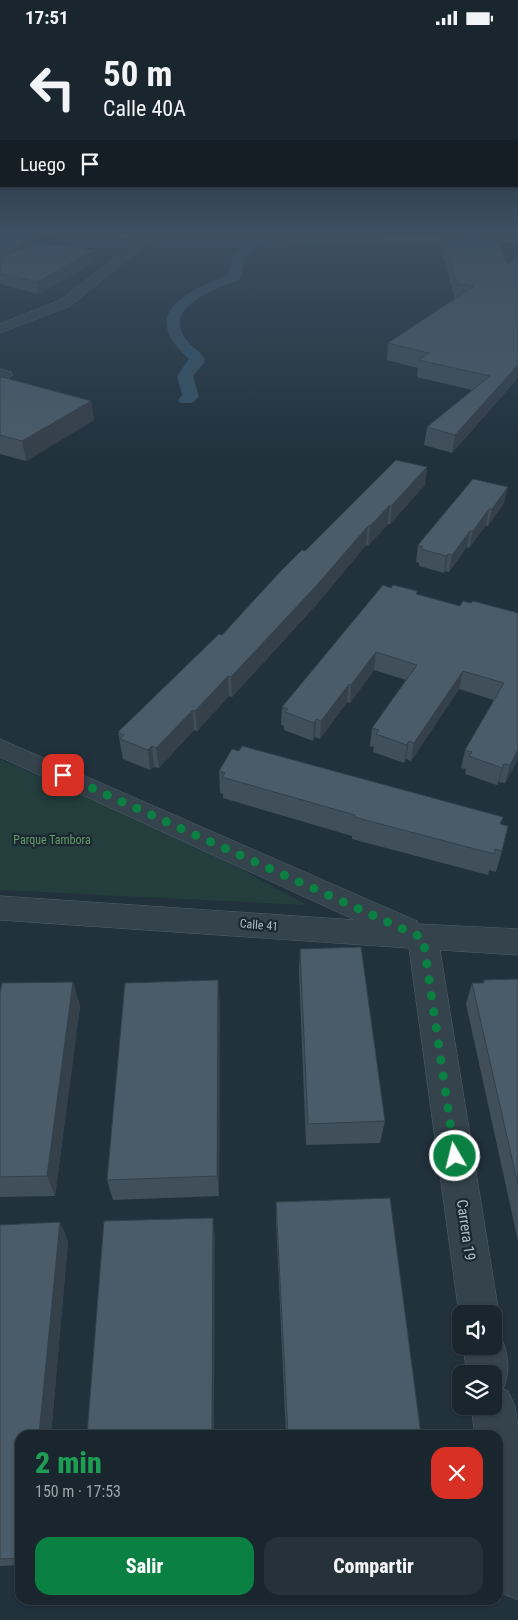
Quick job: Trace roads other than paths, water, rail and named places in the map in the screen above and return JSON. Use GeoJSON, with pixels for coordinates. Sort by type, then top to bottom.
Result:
{"type":"FeatureCollection","features":[{"type":"Feature","properties":{"kind":"street"},"geometry":{"type":"LineString","coordinates":[[0,329],[58,306]]}},
{"type":"Feature","properties":{"kind":"street"},"geometry":{"type":"LineString","coordinates":[[0,747],[423,938]]}},
{"type":"Feature","properties":{"kind":"street","name":"Calle 41"},"geometry":{"type":"LineString","coordinates":[[0,908],[94,912],[423,938],[518,943]]}},
{"type":"Feature","properties":{"kind":"street","name":"Carrera 19"},"geometry":{"type":"LineString","coordinates":[[423,938],[478,1305]]}},
{"type":"Feature","properties":{"kind":"street"},"geometry":{"type":"LineString","coordinates":[[494,1415],[496,1430]]}},
{"type":"Feature","properties":{"kind":"street"},"geometry":{"type":"LineString","coordinates":[[503,1473],[518,1576]]}},
{"type":"Feature","properties":{"kind":"waterway"},"geometry":{"type":"LineString","coordinates":[[179,306],[174,316],[174,328],[180,342],[197,358],[197,362],[185,376],[191,397],[186,400]]}},
{"type":"Feature","properties":{"kind":"park label","name":"Parque Tambora"},"geometry":{"type":"Point","coordinates":[52,840]}}]}
